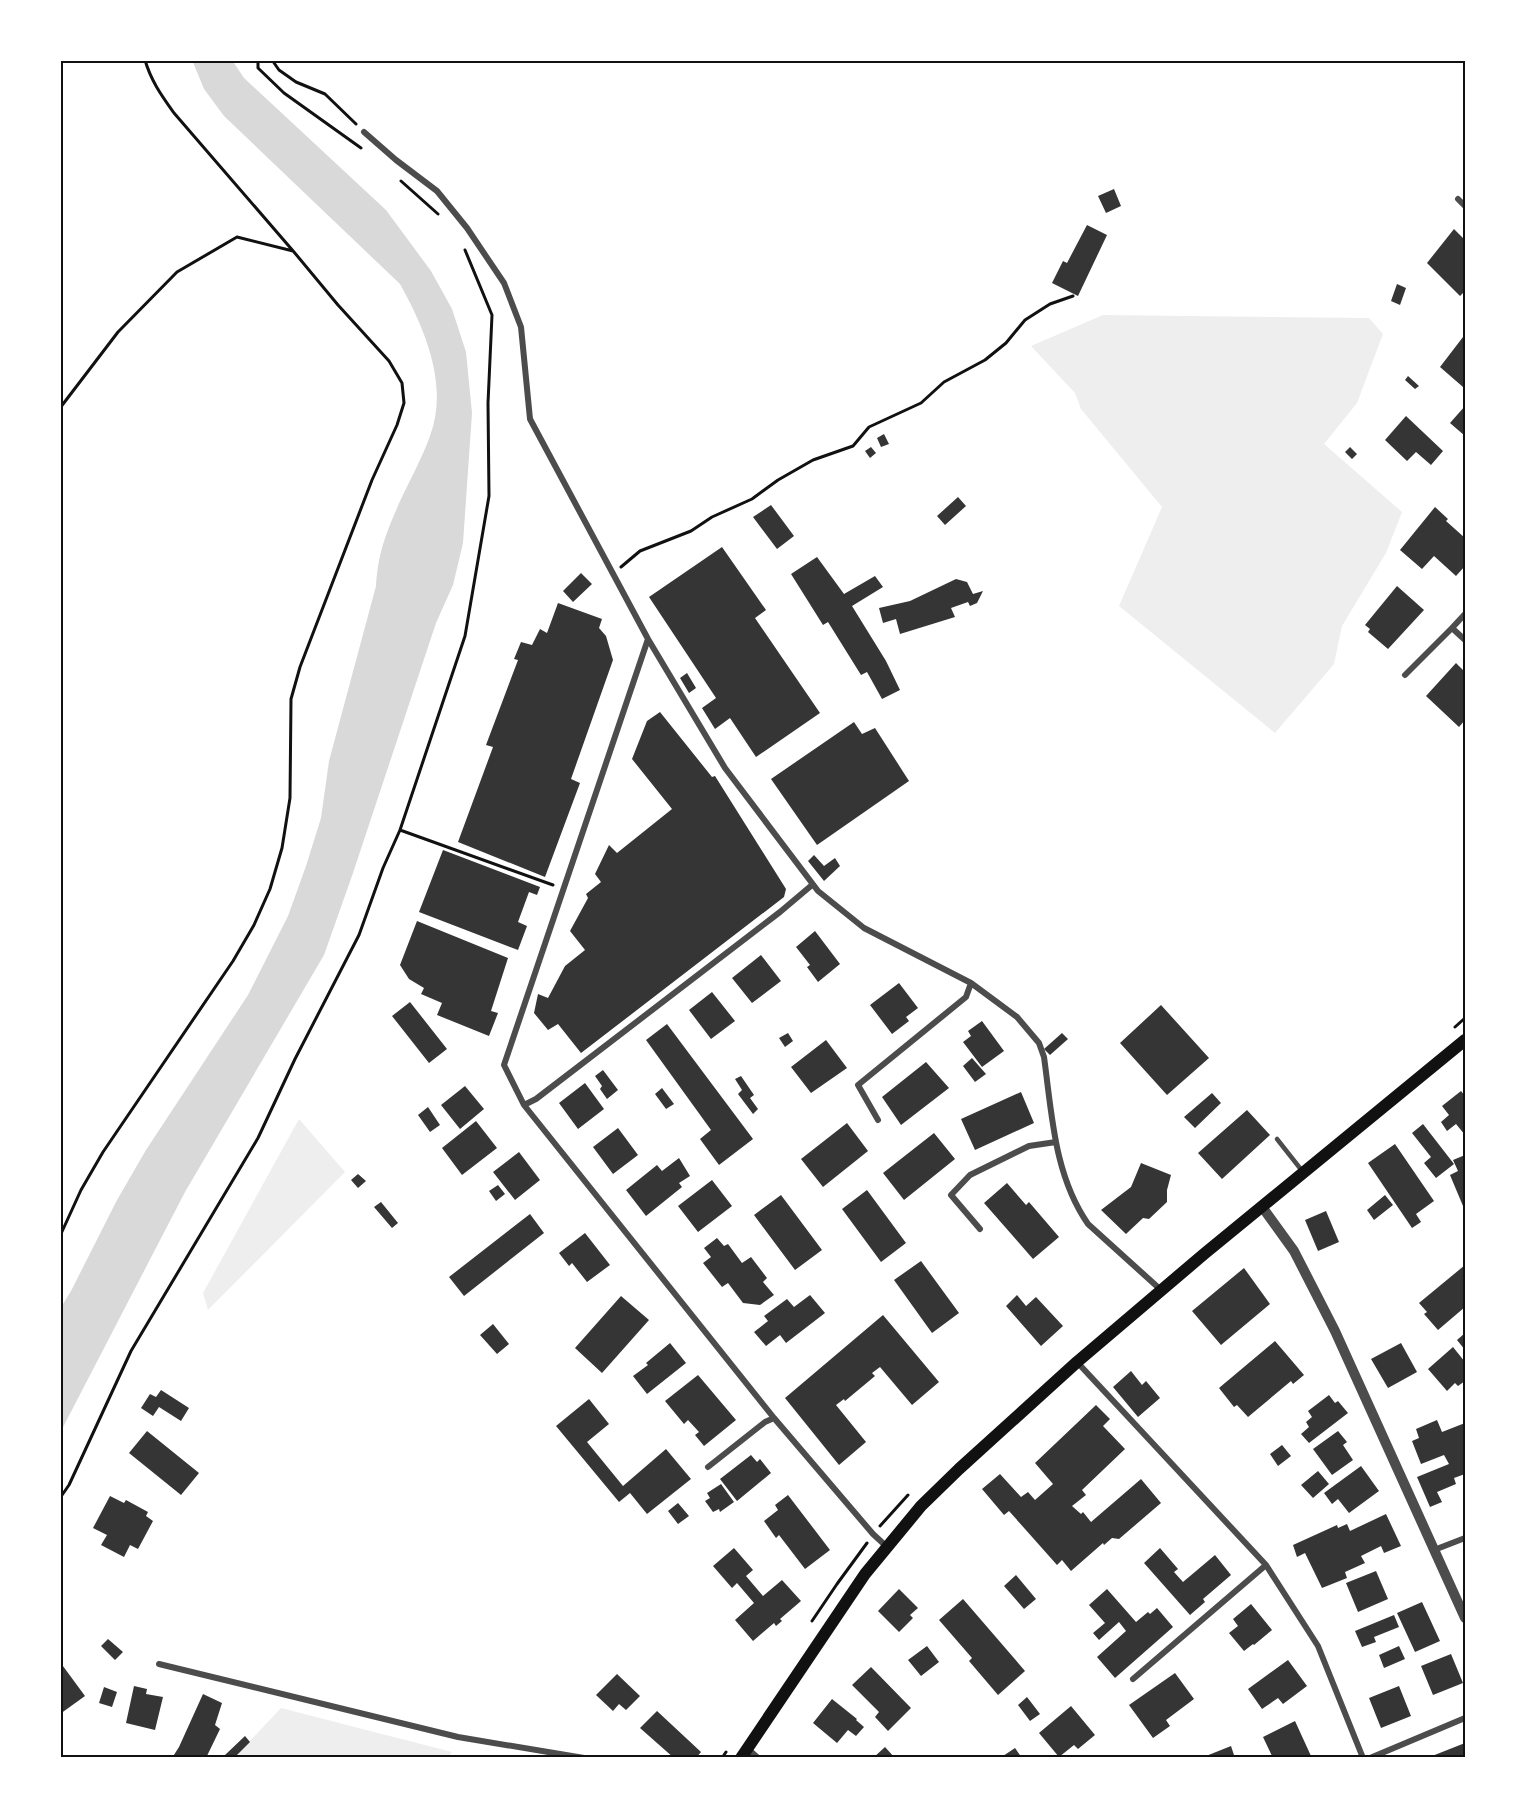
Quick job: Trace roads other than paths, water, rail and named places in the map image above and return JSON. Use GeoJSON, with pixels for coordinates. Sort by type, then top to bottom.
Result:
{"type":"FeatureCollection","features":[{"type":"Feature","properties":{"kind":"main road"},"geometry":{"type":"LineString","coordinates":[[744,1753],[834,1618],[886,1546],[921,1506],[1077,1362],[1161,1290],[1465,1040]]}},
{"type":"Feature","properties":{"kind":"street"},"geometry":{"type":"LineString","coordinates":[[364,132],[437,191],[467,228],[504,283],[520,327],[530,419],[648,639],[725,768],[812,885],[864,928],[971,983],[1017,1017],[1039,1043],[1044,1057],[1056,1142],[1072,1197],[1088,1224],[1161,1290]]}},
{"type":"Feature","properties":{"kind":"street"},"geometry":{"type":"LineString","coordinates":[[1458,199],[1465,206]]}},
{"type":"Feature","properties":{"kind":"street"},"geometry":{"type":"LineString","coordinates":[[1405,675],[1465,614]]}},
{"type":"Feature","properties":{"kind":"street"},"geometry":{"type":"LineString","coordinates":[[1452,628],[1465,640]]}},
{"type":"Feature","properties":{"kind":"street"},"geometry":{"type":"LineString","coordinates":[[648,639],[504,1065],[524,1105],[774,1418],[873,1534],[886,1546]]}},
{"type":"Feature","properties":{"kind":"street"},"geometry":{"type":"LineString","coordinates":[[524,1105],[536,1099],[812,885]]}},
{"type":"Feature","properties":{"kind":"street"},"geometry":{"type":"LineString","coordinates":[[878,1120],[858,1085],[966,998],[971,983]]}},
{"type":"Feature","properties":{"kind":"street"},"geometry":{"type":"LineString","coordinates":[[980,1229],[951,1196],[970,1175],[1029,1146],[1056,1142]]}},
{"type":"Feature","properties":{"kind":"street"},"geometry":{"type":"LineString","coordinates":[[1263,1208],[1294,1251],[1335,1331],[1465,1618]]}},
{"type":"Feature","properties":{"kind":"street"},"geometry":{"type":"LineString","coordinates":[[1077,1362],[1266,1565],[1318,1646],[1363,1758]]}},
{"type":"Feature","properties":{"kind":"street"},"geometry":{"type":"LineString","coordinates":[[708,1467],[765,1422],[774,1418]]}},
{"type":"Feature","properties":{"kind":"street"},"geometry":{"type":"LineString","coordinates":[[1434,1550],[1465,1538]]}},
{"type":"Feature","properties":{"kind":"street"},"geometry":{"type":"LineString","coordinates":[[1133,1679],[1266,1565]]}},
{"type":"Feature","properties":{"kind":"street"},"geometry":{"type":"LineString","coordinates":[[159,1664],[458,1737],[584,1758]]}},
{"type":"Feature","properties":{"kind":"street"},"geometry":{"type":"LineString","coordinates":[[1370,1758],[1465,1718]]}},
{"type":"Feature","properties":{"kind":"street"},"geometry":{"type":"LineString","coordinates":[[744,1753],[758,1758]]}},
{"type":"Feature","properties":{"kind":"lane"},"geometry":{"type":"LineString","coordinates":[[1276,1139],[1304,1174]]}}]}
